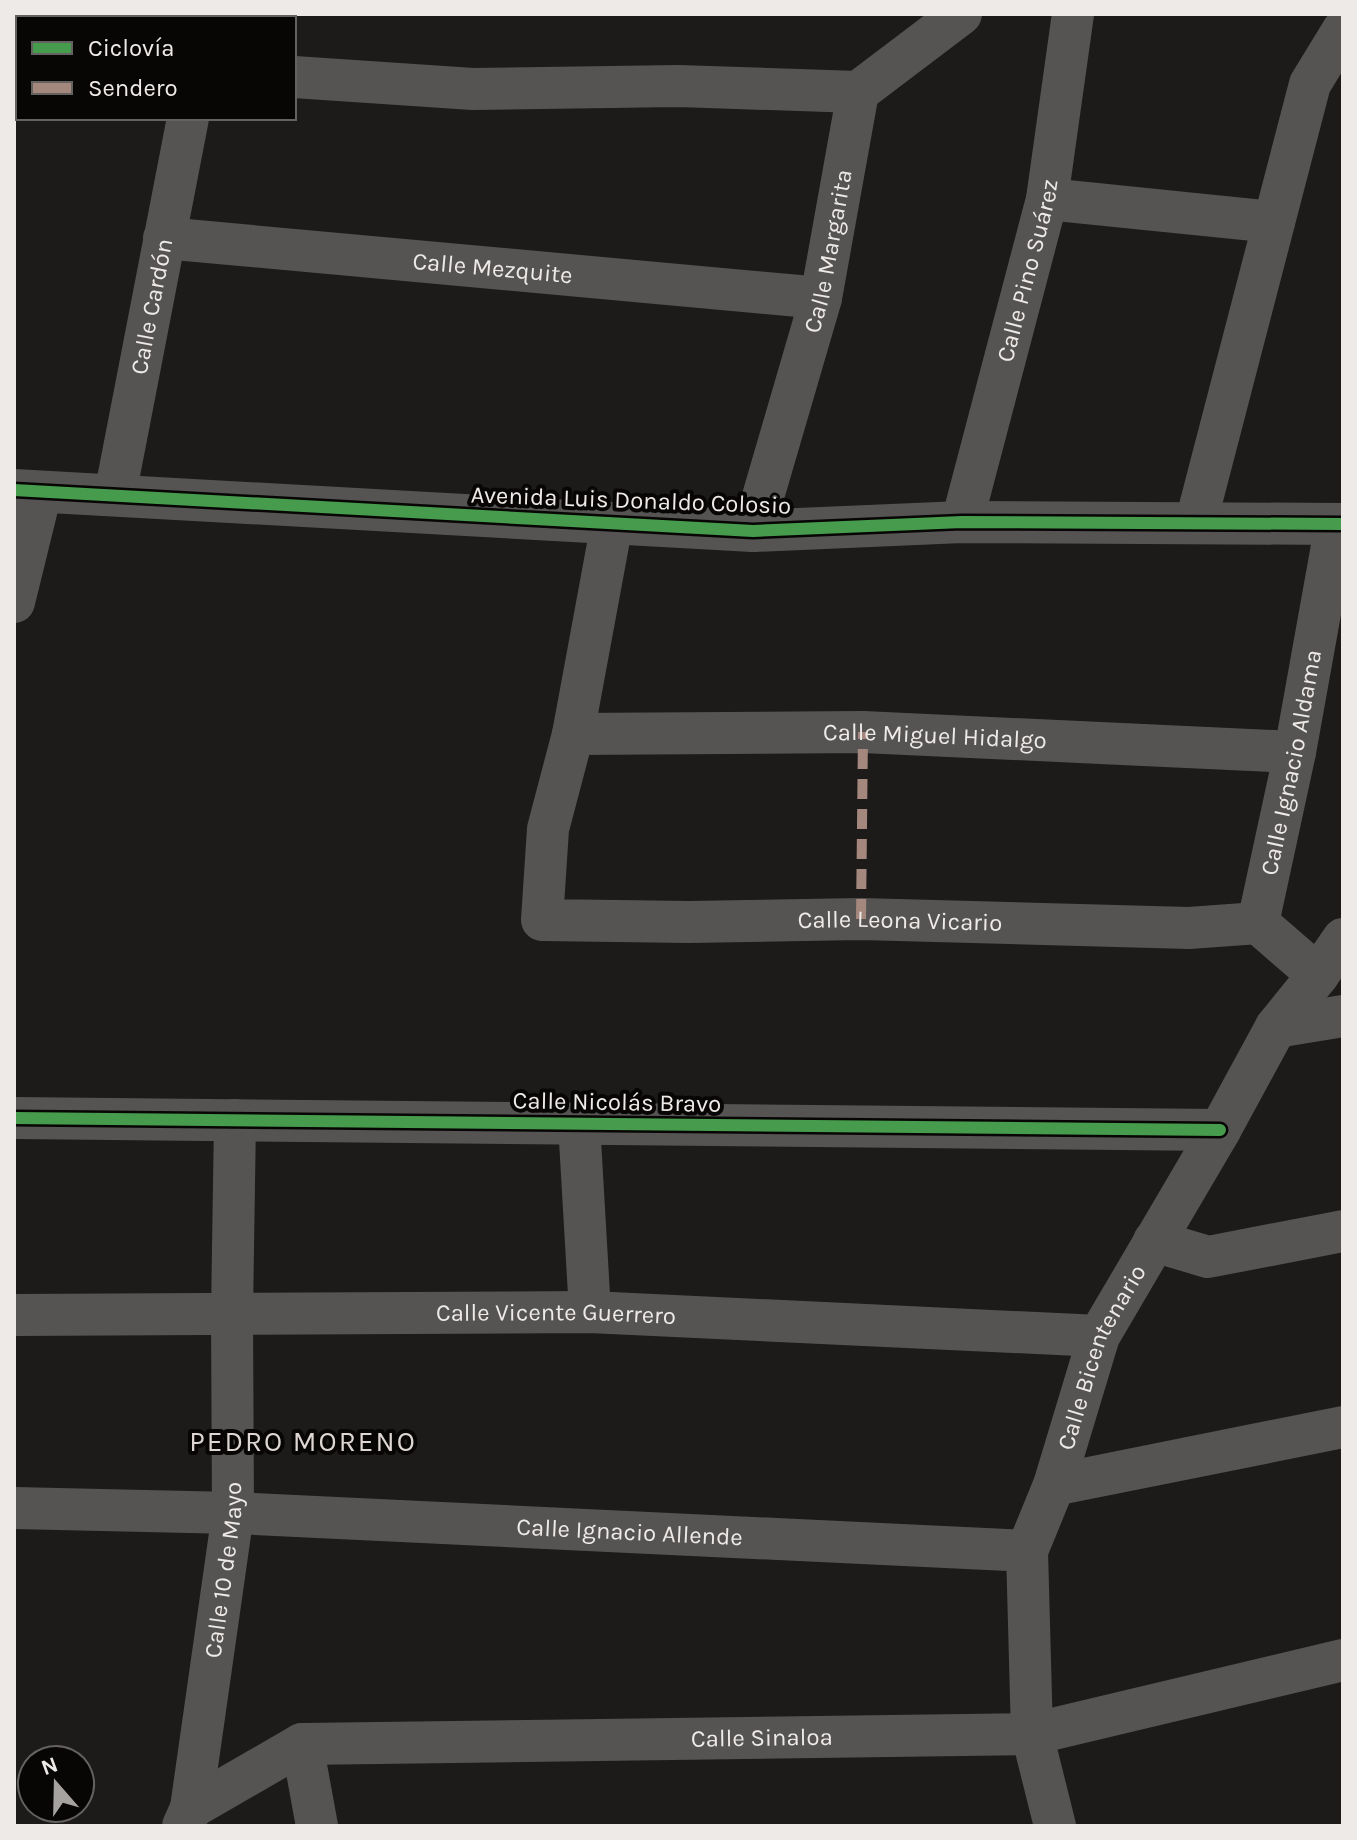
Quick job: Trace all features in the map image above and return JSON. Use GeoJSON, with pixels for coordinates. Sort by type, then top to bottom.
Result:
{"type":"FeatureCollection","features":[{"type":"Feature","properties":{"kind":"street"},"geometry":{"type":"LineString","coordinates":[[296,77],[473,89],[678,86],[858,92],[961,14]]}},
{"type":"Feature","properties":{"kind":"street","name":"Calle Pino Suárez"},"geometry":{"type":"LineString","coordinates":[[962,522],[1047,199],[1073,14]]}},
{"type":"Feature","properties":{"kind":"street"},"geometry":{"type":"LineString","coordinates":[[1196,522],[1310,84],[1343,30]]}},
{"type":"Feature","properties":{"kind":"street","name":"Calle Margarita"},"geometry":{"type":"LineString","coordinates":[[753,531],[821,298],[858,92]]}},
{"type":"Feature","properties":{"kind":"street","name":"Calle Cardón"},"geometry":{"type":"LineString","coordinates":[[115,495],[188,120]]}},
{"type":"Feature","properties":{"kind":"street"},"geometry":{"type":"LineString","coordinates":[[1047,199],[1274,222]]}},
{"type":"Feature","properties":{"kind":"street","name":"Calle Mezquite"},"geometry":{"type":"LineString","coordinates":[[164,238],[821,298]]}},
{"type":"Feature","properties":{"kind":"street"},"geometry":{"type":"LineString","coordinates":[[14,602],[28,491]]}},
{"type":"Feature","properties":{"kind":"street","name":"Avenida Luis Donaldo Colosio"},"geometry":{"type":"LineString","coordinates":[[28,491],[753,531],[962,522],[1340,524]]}},
{"type":"Feature","properties":{"kind":"street"},"geometry":{"type":"LineString","coordinates":[[573,734],[612,523]]}},
{"type":"Feature","properties":{"kind":"street","name":"Calle Ignacio Aldama"},"geometry":{"type":"LineString","coordinates":[[1258,923],[1340,524]]}},
{"type":"Feature","properties":{"kind":"street","name":"Calle Miguel Hidalgo"},"geometry":{"type":"LineString","coordinates":[[573,734],[863,732],[1295,752]]}},
{"type":"Feature","properties":{"kind":"street","name":"Calle Leona Vicario"},"geometry":{"type":"LineString","coordinates":[[573,734],[548,829],[542,920],[689,922],[861,919],[1189,928],[1258,923]]}},
{"type":"Feature","properties":{"kind":"street"},"geometry":{"type":"LineString","coordinates":[[1258,923],[1318,975]]}},
{"type":"Feature","properties":{"kind":"street","name":"Calle Bicentenario"},"geometry":{"type":"LineString","coordinates":[[1055,1826],[1032,1734],[1027,1551],[1054,1485],[1099,1336],[1220,1130],[1276,1027],[1343,939]]}},
{"type":"Feature","properties":{"kind":"street"},"geometry":{"type":"LineString","coordinates":[[1276,1027],[1343,1016]]}},
{"type":"Feature","properties":{"kind":"street","name":"Calle Nicolás Bravo"},"geometry":{"type":"LineString","coordinates":[[14,1118],[1220,1130]]}},
{"type":"Feature","properties":{"kind":"street","name":"Calle 10 de Mayo"},"geometry":{"type":"LineString","coordinates":[[187,1817],[233,1513],[235,1120]]}},
{"type":"Feature","properties":{"kind":"street"},"geometry":{"type":"LineString","coordinates":[[579,1123],[590,1312]]}},
{"type":"Feature","properties":{"kind":"street"},"geometry":{"type":"LineString","coordinates":[[1154,1241],[1208,1257],[1343,1231]]}},
{"type":"Feature","properties":{"kind":"street","name":"Calle Vicente Guerrero"},"geometry":{"type":"LineString","coordinates":[[14,1315],[590,1312],[1099,1336]]}},
{"type":"Feature","properties":{"kind":"street"},"geometry":{"type":"LineString","coordinates":[[1054,1485],[1343,1427]]}},
{"type":"Feature","properties":{"kind":"street","name":"Calle Ignacio Allende"},"geometry":{"type":"LineString","coordinates":[[14,1508],[233,1513],[1027,1551]]}},
{"type":"Feature","properties":{"kind":"street","name":"Calle Sinaloa"},"geometry":{"type":"LineString","coordinates":[[187,1817],[302,1744],[1032,1734],[1343,1660]]}},
{"type":"Feature","properties":{"kind":"street"},"geometry":{"type":"LineString","coordinates":[[302,1744],[317,1826]]}},
{"type":"Feature","properties":{"kind":"marked path"},"geometry":{"type":"LineString","coordinates":[[861,919],[863,732]]}},
{"type":"Feature","properties":{"kind":"cycle path"},"geometry":{"type":"LineString","coordinates":[[14,490],[753,531],[962,522],[1343,524]]}},
{"type":"Feature","properties":{"kind":"cycle path"},"geometry":{"type":"LineString","coordinates":[[14,1118],[1220,1130]]}},
{"type":"Feature","properties":{"kind":"district","name":"PEDRO MORENO"},"geometry":{"type":"Point","coordinates":[303,1441]}}]}
